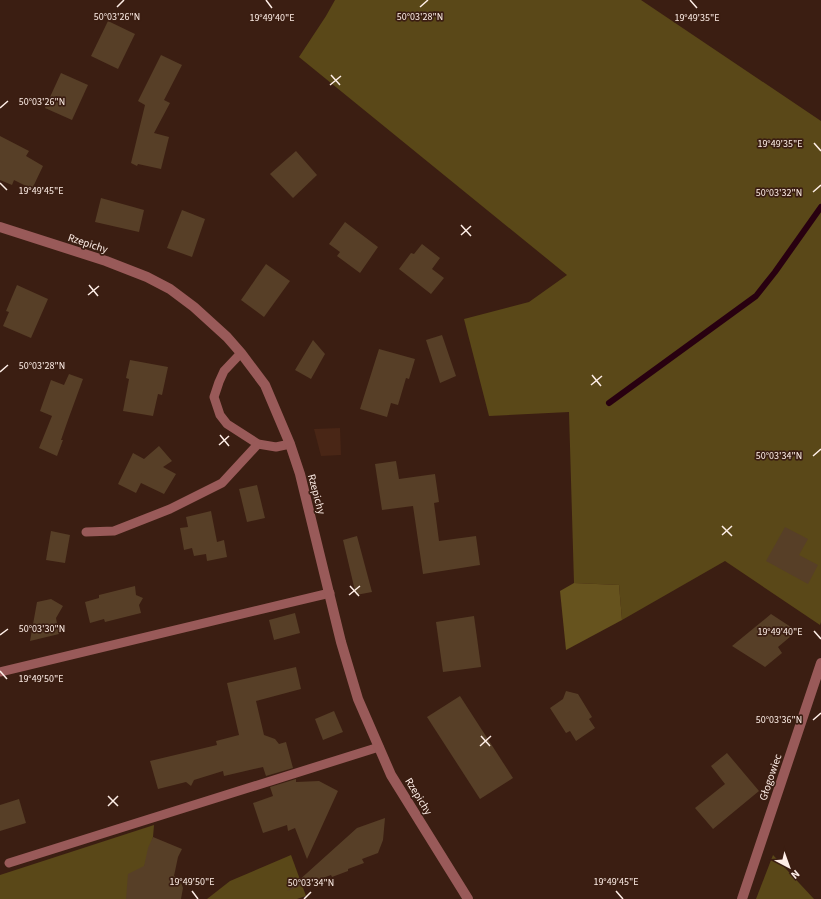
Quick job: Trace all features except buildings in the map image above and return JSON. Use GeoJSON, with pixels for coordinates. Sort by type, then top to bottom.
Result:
{"type":"FeatureCollection","features":[{"type":"Feature","properties":{"kind":"street","name":"Rzepichy"},"geometry":{"type":"LineString","coordinates":[[0,227],[106,261],[147,277],[170,289],[194,307],[227,337],[265,385],[290,444],[300,474],[341,642],[358,699],[391,775],[468,899]]}},
{"type":"Feature","properties":{"kind":"street","name":"Głogowiec"},"geometry":{"type":"LineString","coordinates":[[742,899],[821,663]]}},
{"type":"Feature","properties":{"kind":"lane"},"geometry":{"type":"LineString","coordinates":[[241,353],[224,371],[214,397],[220,415],[227,424],[258,444],[276,448],[290,444]]}},
{"type":"Feature","properties":{"kind":"lane"},"geometry":{"type":"LineString","coordinates":[[86,532],[114,531],[170,509],[222,483],[258,444]]}},
{"type":"Feature","properties":{"kind":"lane"},"geometry":{"type":"LineString","coordinates":[[0,672],[330,593]]}},
{"type":"Feature","properties":{"kind":"lane"},"geometry":{"type":"LineString","coordinates":[[9,864],[379,747]]}},
{"type":"Feature","properties":{"kind":"shaded area"},"geometry":{"type":"Polygon","coordinates":[[[335,0],[641,0],[821,121],[820,625],[725,561],[622,620],[619,585],[574,583],[569,412],[489,416],[464,319],[529,302],[567,275],[299,57],[335,0]]]}},
{"type":"Feature","properties":{"kind":"shaded area"},"geometry":{"type":"Polygon","coordinates":[[[340,428],[341,455],[321,456],[314,429],[340,428]]]}},
{"type":"Feature","properties":{"kind":"shaded area"},"geometry":{"type":"Polygon","coordinates":[[[574,583],[619,585],[622,620],[566,650],[560,591],[574,583]]]}},
{"type":"Feature","properties":{"kind":"shaded area"},"geometry":{"type":"Polygon","coordinates":[[[154,825],[153,837],[143,871],[153,899],[0,899],[0,875],[154,825]]]}},
{"type":"Feature","properties":{"kind":"shaded area"},"geometry":{"type":"Polygon","coordinates":[[[291,855],[306,896],[297,899],[207,899],[230,881],[291,855]]]}},
{"type":"Feature","properties":{"kind":"shaded area"},"geometry":{"type":"Polygon","coordinates":[[[773,855],[814,899],[756,899],[773,855]]]}},
{"type":"Feature","properties":{"kind":"waterway"},"geometry":{"type":"LineString","coordinates":[[609,403],[756,296],[821,207]]}}]}
